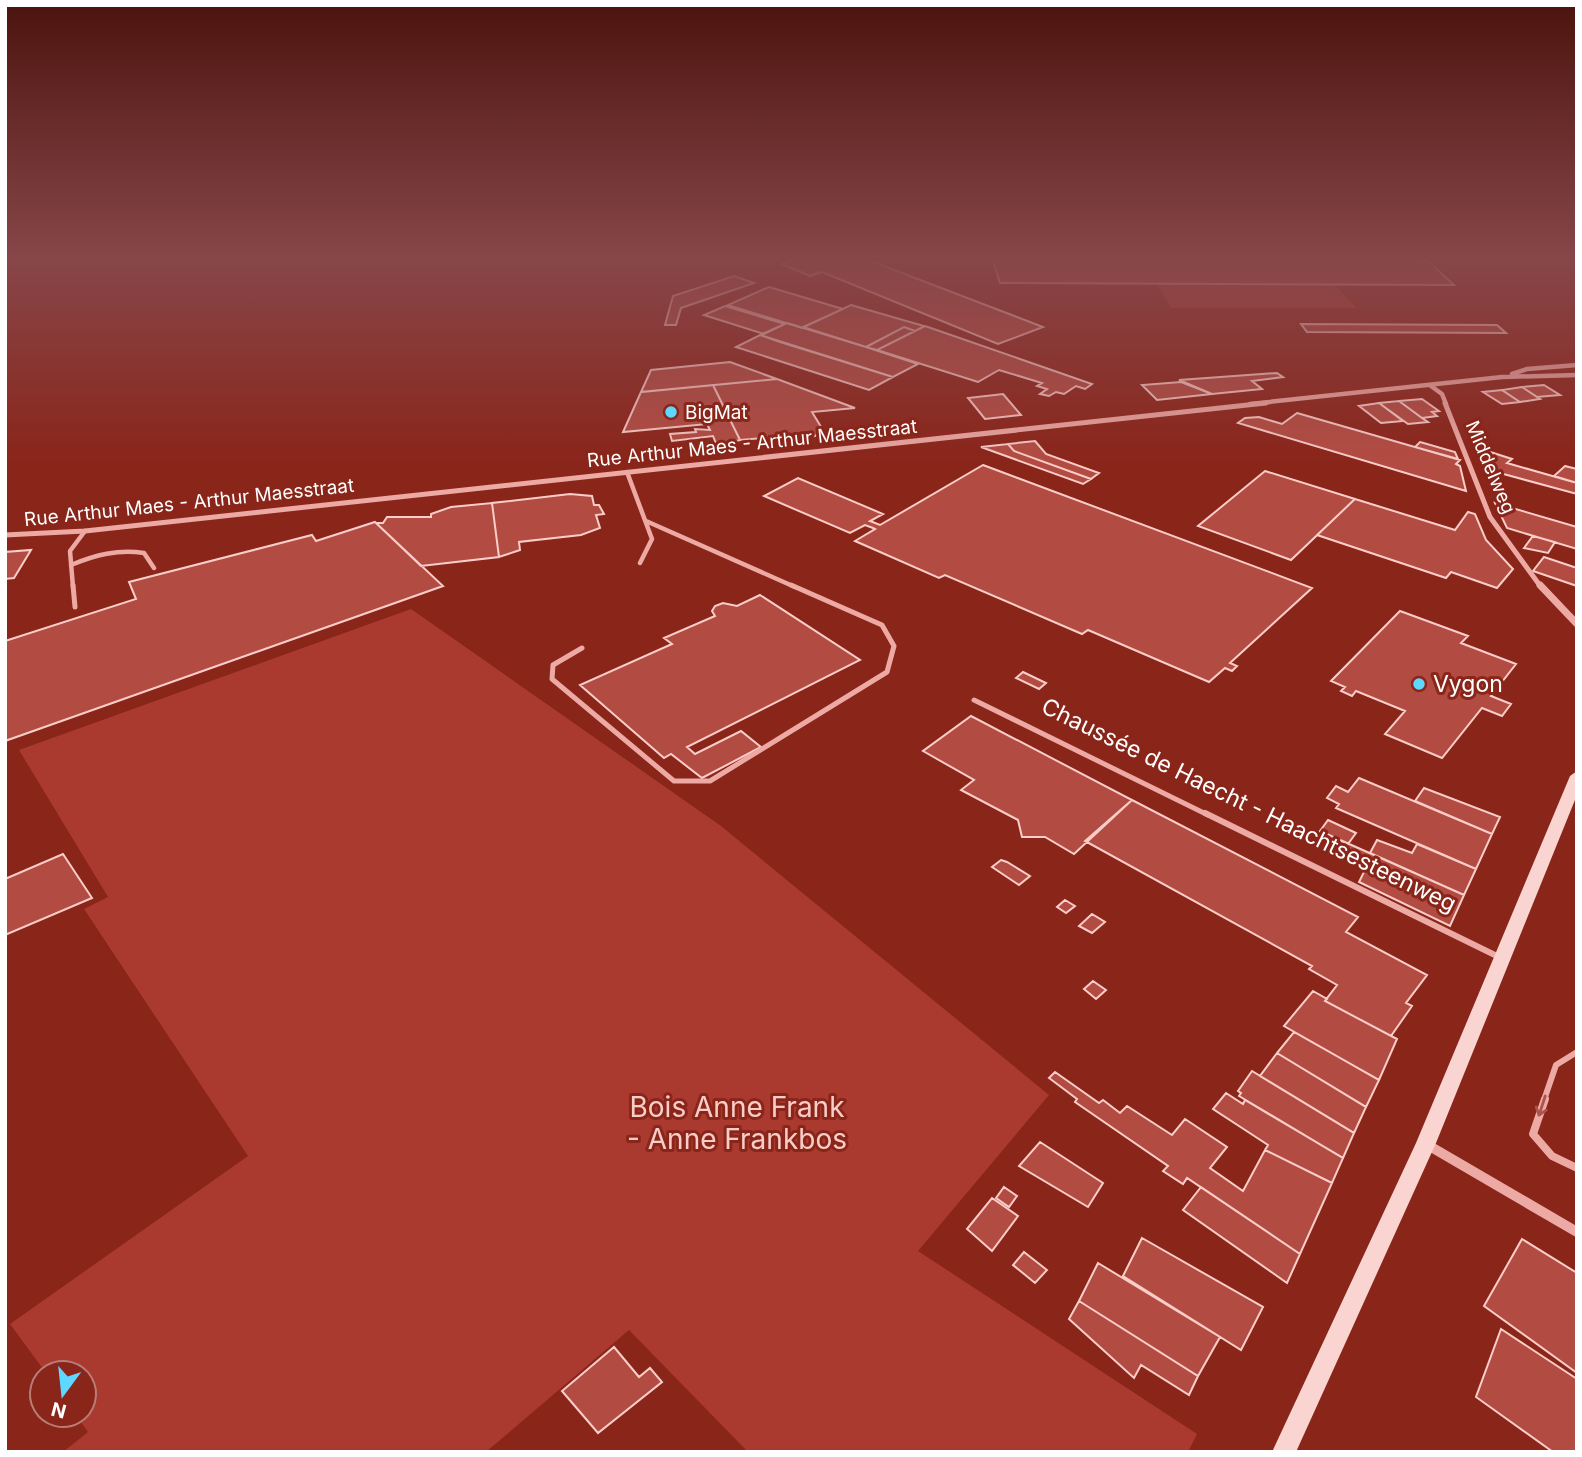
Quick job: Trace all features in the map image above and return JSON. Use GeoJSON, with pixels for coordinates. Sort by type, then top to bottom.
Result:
{"type":"FeatureCollection","features":[{"type":"Feature","properties":{"kind":"main road"},"geometry":{"type":"LineString","coordinates":[[1284,1452],[1426,1143],[1577,776]]}},
{"type":"Feature","properties":{"kind":"street","name":"Rue Arthur Maes - Arthur Maesstraat"},"geometry":{"type":"LineString","coordinates":[[1503,377],[1527,369],[1577,365]]}},
{"type":"Feature","properties":{"kind":"street","name":"Rue Arthur Maes - Arthur Maesstraat"},"geometry":{"type":"LineString","coordinates":[[5,535],[85,531],[1503,377],[1577,375]]}},
{"type":"Feature","properties":{"kind":"street","name":"Middelweg"},"geometry":{"type":"LineString","coordinates":[[1431,386],[1442,394],[1490,517],[1542,588],[1577,624]]}},
{"type":"Feature","properties":{"kind":"street"},"geometry":{"type":"LineString","coordinates":[[1426,1143],[1577,1232]]}},
{"type":"Feature","properties":{"kind":"lane"},"geometry":{"type":"LineString","coordinates":[[627,472],[652,539],[640,563]]}},
{"type":"Feature","properties":{"kind":"lane"},"geometry":{"type":"LineString","coordinates":[[582,648],[553,665],[552,679],[674,781],[710,782],[887,672],[894,646],[882,625],[646,521]]}},
{"type":"Feature","properties":{"kind":"lane"},"geometry":{"type":"LineString","coordinates":[[75,607],[70,551],[85,531]]}},
{"type":"Feature","properties":{"kind":"lane"},"geometry":{"type":"LineString","coordinates":[[71,565],[102,553],[131,550],[144,553],[154,568]]}},
{"type":"Feature","properties":{"kind":"lane","name":"Chaussée de Haecht - Haachtsesteenweg"},"geometry":{"type":"LineString","coordinates":[[974,700],[1501,958]]}},
{"type":"Feature","properties":{"kind":"lane"},"geometry":{"type":"LineString","coordinates":[[1577,1052],[1556,1065],[1533,1134],[1552,1156],[1577,1168]]}},
{"type":"Feature","properties":{"kind":"green space","name":"Bois Anne Frank - Anne Frankbos"},"geometry":{"type":"Polygon","coordinates":[[[411,609],[721,826],[1049,1095],[918,1251],[1197,1434],[1188,1452],[748,1452],[629,1330],[486,1452],[63,1452],[88,1432],[86,1429],[98,1429],[98,1359],[36,1359],[10,1324],[248,1156],[84,909],[108,897],[19,750],[411,609]]]}},
{"type":"Feature","properties":{"kind":"building"},"geometry":{"type":"Polygon","coordinates":[[[739,326],[781,326],[764,334],[739,326]]]}},
{"type":"Feature","properties":{"kind":"building"},"geometry":{"type":"Polygon","coordinates":[[[780,326],[797,326],[918,364],[893,377],[760,335],[780,326]]]}},
{"type":"Feature","properties":{"kind":"building"},"geometry":{"type":"Polygon","coordinates":[[[924,326],[915,331],[904,327],[866,347],[803,327],[924,326]]]}},
{"type":"Feature","properties":{"kind":"building"},"geometry":{"type":"Polygon","coordinates":[[[925,326],[1092,384],[1085,389],[1076,386],[1064,394],[1056,392],[1049,396],[1040,394],[1047,389],[1037,386],[1042,383],[999,370],[978,382],[877,350],[925,326]]]}},
{"type":"Feature","properties":{"kind":"building"},"geometry":{"type":"Polygon","coordinates":[[[954,326],[1043,327],[998,344],[954,326]]]}},
{"type":"Feature","properties":{"kind":"building"},"geometry":{"type":"Polygon","coordinates":[[[1302,326],[1498,326],[1506,333],[1307,332],[1302,326]]]}},
{"type":"Feature","properties":{"kind":"building"},"geometry":{"type":"Polygon","coordinates":[[[904,327],[915,331],[877,350],[866,347],[904,327]]]}},
{"type":"Feature","properties":{"kind":"building"},"geometry":{"type":"Polygon","coordinates":[[[760,335],[893,377],[869,390],[736,347],[760,335]]]}},
{"type":"Feature","properties":{"kind":"building"},"geometry":{"type":"Polygon","coordinates":[[[730,362],[777,379],[641,392],[651,370],[730,362]]]}},
{"type":"Feature","properties":{"kind":"building"},"geometry":{"type":"Polygon","coordinates":[[[1277,373],[1283,377],[1252,381],[1262,389],[1212,394],[1179,380],[1277,373]]]}},
{"type":"Feature","properties":{"kind":"building"},"geometry":{"type":"Polygon","coordinates":[[[777,379],[855,408],[812,412],[823,430],[815,436],[765,441],[763,438],[740,440],[713,385],[777,379]]]}},
{"type":"Feature","properties":{"kind":"building"},"geometry":{"type":"Polygon","coordinates":[[[1181,382],[1212,394],[1157,400],[1142,385],[1181,382]]]}},
{"type":"Feature","properties":{"kind":"building"},"geometry":{"type":"Polygon","coordinates":[[[713,385],[740,440],[717,446],[713,436],[672,441],[670,434],[696,432],[695,429],[710,430],[707,424],[623,432],[641,392],[713,385]]]}},
{"type":"Feature","properties":{"kind":"building"},"geometry":{"type":"Polygon","coordinates":[[[1544,385],[1560,395],[1537,397],[1522,387],[1544,385]]]}},
{"type":"Feature","properties":{"kind":"building"},"geometry":{"type":"Polygon","coordinates":[[[1522,387],[1540,399],[1520,402],[1502,390],[1522,387]]]}},
{"type":"Feature","properties":{"kind":"building"},"geometry":{"type":"Polygon","coordinates":[[[1502,390],[1520,402],[1502,404],[1483,392],[1502,390]]]}},
{"type":"Feature","properties":{"kind":"building"},"geometry":{"type":"Polygon","coordinates":[[[1003,394],[1021,415],[985,419],[968,398],[1003,394]]]}},
{"type":"Feature","properties":{"kind":"building"},"geometry":{"type":"Polygon","coordinates":[[[1422,399],[1439,411],[1432,412],[1437,416],[1422,418],[1399,401],[1422,399]]]}},
{"type":"Feature","properties":{"kind":"building"},"geometry":{"type":"Polygon","coordinates":[[[1399,401],[1428,422],[1408,424],[1379,403],[1399,401]]]}},
{"type":"Feature","properties":{"kind":"building"},"geometry":{"type":"Polygon","coordinates":[[[1379,403],[1403,421],[1381,423],[1359,406],[1379,403]]]}},
{"type":"Feature","properties":{"kind":"building"},"geometry":{"type":"Polygon","coordinates":[[[1297,413],[1460,460],[1456,464],[1460,466],[1466,491],[1238,423],[1245,418],[1259,417],[1282,424],[1297,413]]]}},
{"type":"Feature","properties":{"kind":"building"},"geometry":{"type":"Polygon","coordinates":[[[1035,441],[1046,454],[1099,473],[1091,479],[1014,451],[1008,444],[1035,441]]]}},
{"type":"Feature","properties":{"kind":"building"},"geometry":{"type":"Polygon","coordinates":[[[1420,442],[1455,452],[1458,459],[1415,447],[1420,442]]]}},
{"type":"Feature","properties":{"kind":"building"},"geometry":{"type":"Polygon","coordinates":[[[1008,444],[1014,451],[1091,479],[1083,484],[981,447],[1008,444]]]}},
{"type":"Feature","properties":{"kind":"building"},"geometry":{"type":"Polygon","coordinates":[[[1481,449],[1512,459],[1507,463],[1577,483],[1577,494],[1485,469],[1481,449]]]}},
{"type":"Feature","properties":{"kind":"building"},"geometry":{"type":"Polygon","coordinates":[[[983,465],[1312,588],[1230,663],[1237,666],[1232,671],[1225,668],[1209,682],[1088,630],[1082,634],[945,575],[939,578],[855,541],[875,529],[873,528],[865,525],[850,533],[764,496],[798,478],[883,514],[870,521],[880,525],[983,465]]]}},
{"type":"Feature","properties":{"kind":"building"},"geometry":{"type":"Polygon","coordinates":[[[1565,466],[1577,469],[1577,483],[1554,476],[1565,466]]]}},
{"type":"Feature","properties":{"kind":"building"},"geometry":{"type":"Polygon","coordinates":[[[1265,471],[1355,499],[1291,560],[1198,526],[1265,471]]]}},
{"type":"Feature","properties":{"kind":"building"},"geometry":{"type":"Polygon","coordinates":[[[570,494],[592,496],[594,505],[599,505],[604,514],[596,515],[600,528],[581,535],[519,542],[520,550],[499,557],[492,503],[570,494]]]}},
{"type":"Feature","properties":{"kind":"building"},"geometry":{"type":"Polygon","coordinates":[[[1355,499],[1455,530],[1468,512],[1475,514],[1486,540],[1513,569],[1497,588],[1451,572],[1446,578],[1317,535],[1355,499]]]}},
{"type":"Feature","properties":{"kind":"building"},"geometry":{"type":"Polygon","coordinates":[[[492,503],[499,557],[421,566],[376,523],[383,523],[387,517],[431,517],[431,514],[451,507],[492,503]]]}},
{"type":"Feature","properties":{"kind":"building"},"geometry":{"type":"Polygon","coordinates":[[[1495,503],[1577,527],[1577,549],[1507,528],[1495,503]]]}},
{"type":"Feature","properties":{"kind":"building"},"geometry":{"type":"Polygon","coordinates":[[[375,522],[443,586],[5,741],[5,641],[136,599],[129,582],[312,535],[316,541],[375,522]]]}},
{"type":"Feature","properties":{"kind":"building"},"geometry":{"type":"Polygon","coordinates":[[[1533,536],[1555,542],[1548,553],[1524,548],[1533,536]]]}},
{"type":"Feature","properties":{"kind":"building"},"geometry":{"type":"Polygon","coordinates":[[[31,550],[14,578],[5,579],[5,552],[31,550]]]}},
{"type":"Feature","properties":{"kind":"building"},"geometry":{"type":"Polygon","coordinates":[[[1544,557],[1577,568],[1577,586],[1533,571],[1544,557]]]}},
{"type":"Feature","properties":{"kind":"building"},"geometry":{"type":"Polygon","coordinates":[[[760,595],[860,660],[687,747],[695,754],[741,731],[761,747],[702,778],[671,754],[664,758],[580,685],[672,644],[664,638],[715,616],[712,611],[715,606],[723,603],[737,606],[760,595]]]}},
{"type":"Feature","properties":{"kind":"building","name":"Vygon"},"geometry":{"type":"Polygon","coordinates":[[[1400,611],[1468,636],[1461,643],[1516,664],[1491,696],[1511,704],[1502,716],[1482,708],[1442,758],[1385,734],[1405,711],[1356,691],[1352,696],[1341,691],[1345,687],[1331,681],[1400,611]]]}},
{"type":"Feature","properties":{"kind":"building"},"geometry":{"type":"Polygon","coordinates":[[[1023,672],[1046,683],[1039,689],[1016,678],[1023,672]]]}},
{"type":"Feature","properties":{"kind":"building"},"geometry":{"type":"Polygon","coordinates":[[[971,716],[1132,800],[1074,854],[1045,837],[1022,837],[1018,820],[961,790],[974,780],[923,751],[971,716]]]}},
{"type":"Feature","properties":{"kind":"building"},"geometry":{"type":"Polygon","coordinates":[[[1359,778],[1492,834],[1476,869],[1336,808],[1339,804],[1327,798],[1336,786],[1348,792],[1359,778]]]}},
{"type":"Feature","properties":{"kind":"building"},"geometry":{"type":"Polygon","coordinates":[[[1424,788],[1500,817],[1492,834],[1415,801],[1424,788]]]}},
{"type":"Feature","properties":{"kind":"building"},"geometry":{"type":"Polygon","coordinates":[[[1132,800],[1358,917],[1346,932],[1427,975],[1406,1003],[1412,1006],[1391,1036],[1325,1001],[1337,985],[1309,969],[1312,966],[1085,841],[1132,800]]]}},
{"type":"Feature","properties":{"kind":"building"},"geometry":{"type":"Polygon","coordinates":[[[1328,820],[1356,833],[1348,844],[1320,831],[1328,820]]]}},
{"type":"Feature","properties":{"kind":"building"},"geometry":{"type":"Polygon","coordinates":[[[1320,831],[1464,895],[1450,926],[1359,882],[1367,866],[1314,839],[1320,831]]]}},
{"type":"Feature","properties":{"kind":"building"},"geometry":{"type":"Polygon","coordinates":[[[1377,840],[1412,853],[1417,844],[1476,869],[1464,895],[1370,853],[1377,840]]]}},
{"type":"Feature","properties":{"kind":"building"},"geometry":{"type":"Polygon","coordinates":[[[63,854],[92,898],[5,935],[5,879],[63,854]]]}},
{"type":"Feature","properties":{"kind":"building"},"geometry":{"type":"Polygon","coordinates":[[[1001,860],[1030,876],[1019,885],[992,867],[1001,860]]]}},
{"type":"Feature","properties":{"kind":"building"},"geometry":{"type":"Polygon","coordinates":[[[1065,900],[1075,906],[1066,913],[1057,907],[1065,900]]]}},
{"type":"Feature","properties":{"kind":"building"},"geometry":{"type":"Polygon","coordinates":[[[1092,914],[1105,922],[1092,933],[1079,926],[1092,914]]]}},
{"type":"Feature","properties":{"kind":"building"},"geometry":{"type":"Polygon","coordinates":[[[1093,981],[1106,990],[1096,999],[1084,989],[1093,981]]]}},
{"type":"Feature","properties":{"kind":"building"},"geometry":{"type":"Polygon","coordinates":[[[1313,991],[1327,999],[1325,1001],[1397,1039],[1379,1080],[1284,1026],[1313,991]]]}},
{"type":"Feature","properties":{"kind":"building"},"geometry":{"type":"Polygon","coordinates":[[[1294,1032],[1379,1080],[1366,1107],[1277,1053],[1294,1032]]]}},
{"type":"Feature","properties":{"kind":"building"},"geometry":{"type":"Polygon","coordinates":[[[1277,1053],[1366,1107],[1354,1133],[1260,1076],[1277,1053]]]}},
{"type":"Feature","properties":{"kind":"building"},"geometry":{"type":"Polygon","coordinates":[[[1252,1071],[1354,1133],[1343,1158],[1239,1096],[1241,1093],[1238,1091],[1252,1071]]]}},
{"type":"Feature","properties":{"kind":"building"},"geometry":{"type":"Polygon","coordinates":[[[1055,1072],[1099,1103],[1103,1100],[1120,1113],[1127,1106],[1172,1135],[1185,1119],[1227,1147],[1210,1168],[1243,1191],[1265,1150],[1332,1183],[1300,1254],[1187,1178],[1183,1184],[1163,1171],[1168,1166],[1075,1102],[1077,1099],[1049,1078],[1055,1072]]]}},
{"type":"Feature","properties":{"kind":"building"},"geometry":{"type":"Polygon","coordinates":[[[1226,1093],[1243,1104],[1245,1100],[1343,1158],[1332,1183],[1265,1150],[1268,1145],[1213,1109],[1226,1093]]]}},
{"type":"Feature","properties":{"kind":"building"},"geometry":{"type":"Polygon","coordinates":[[[1040,1142],[1103,1183],[1088,1207],[1019,1166],[1040,1142]]]}},
{"type":"Feature","properties":{"kind":"building"},"geometry":{"type":"Polygon","coordinates":[[[1004,1187],[1017,1196],[1009,1207],[996,1198],[1004,1187]]]}},
{"type":"Feature","properties":{"kind":"building"},"geometry":{"type":"Polygon","coordinates":[[[1201,1187],[1300,1254],[1287,1283],[1183,1210],[1201,1187]]]}},
{"type":"Feature","properties":{"kind":"building"},"geometry":{"type":"Polygon","coordinates":[[[992,1198],[1018,1216],[992,1251],[967,1229],[992,1198]]]}},
{"type":"Feature","properties":{"kind":"building"},"geometry":{"type":"Polygon","coordinates":[[[1142,1238],[1263,1307],[1241,1350],[1123,1276],[1142,1238]]]}},
{"type":"Feature","properties":{"kind":"building"},"geometry":{"type":"Polygon","coordinates":[[[1522,1239],[1577,1273],[1577,1373],[1484,1306],[1522,1239]]]}},
{"type":"Feature","properties":{"kind":"building"},"geometry":{"type":"Polygon","coordinates":[[[1024,1252],[1047,1270],[1035,1283],[1013,1265],[1024,1252]]]}},
{"type":"Feature","properties":{"kind":"building"},"geometry":{"type":"Polygon","coordinates":[[[1098,1263],[1220,1337],[1198,1376],[1079,1301],[1098,1263]]]}},
{"type":"Feature","properties":{"kind":"building"},"geometry":{"type":"Polygon","coordinates":[[[1079,1301],[1198,1376],[1189,1395],[1141,1365],[1134,1378],[1069,1319],[1079,1301]]]}},
{"type":"Feature","properties":{"kind":"building"},"geometry":{"type":"Polygon","coordinates":[[[1501,1329],[1577,1379],[1577,1452],[1553,1452],[1476,1397],[1501,1329]]]}},
{"type":"Feature","properties":{"kind":"building"},"geometry":{"type":"Polygon","coordinates":[[[614,1347],[639,1377],[650,1368],[662,1382],[598,1433],[562,1391],[614,1347]]]}},
{"type":"Feature","properties":{"kind":"place","name":"BigMat"},"geometry":{"type":"Point","coordinates":[671,412]}},
{"type":"Feature","properties":{"kind":"place","name":"Vygon"},"geometry":{"type":"Point","coordinates":[1419,684]}}]}
